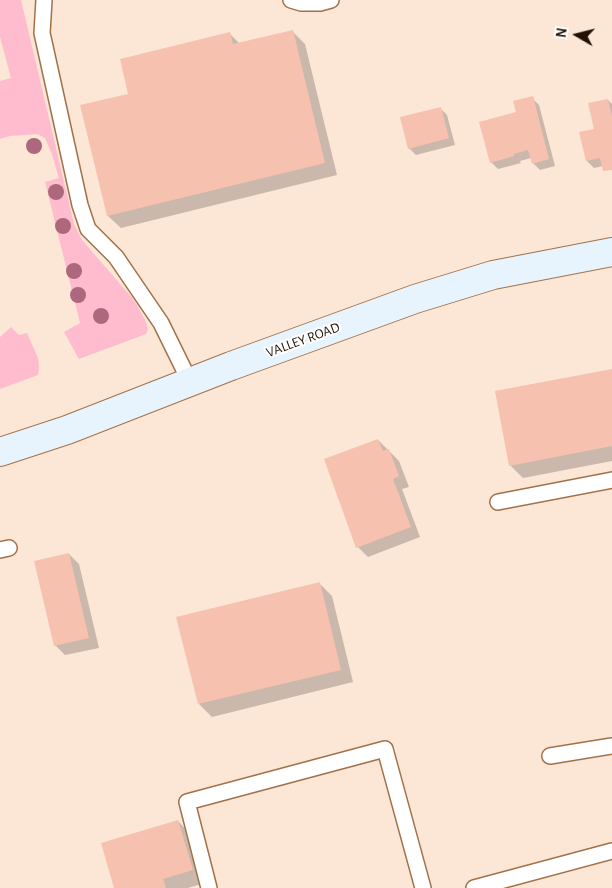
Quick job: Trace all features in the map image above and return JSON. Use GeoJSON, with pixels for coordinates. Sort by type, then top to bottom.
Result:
{"type":"FeatureCollection","features":[{"type":"Feature","properties":{"kind":"main road","name":"VALLEY ROAD"},"geometry":{"type":"LineString","coordinates":[[0,452],[67,430],[190,382],[416,299],[484,277],[612,252]]}},
{"type":"Feature","properties":{"kind":"lane"},"geometry":{"type":"LineString","coordinates":[[44,0],[42,33],[80,205],[88,229],[116,257],[161,323],[190,382]]}},
{"type":"Feature","properties":{"kind":"lane"},"geometry":{"type":"LineString","coordinates":[[291,0],[302,3],[320,3],[331,0]]}},
{"type":"Feature","properties":{"kind":"lane"},"geometry":{"type":"LineString","coordinates":[[498,502],[612,480]]}},
{"type":"Feature","properties":{"kind":"lane"},"geometry":{"type":"LineString","coordinates":[[550,756],[612,746]]}},
{"type":"Feature","properties":{"kind":"lane"},"geometry":{"type":"LineString","coordinates":[[208,888],[186,802],[384,749],[423,888]]}},
{"type":"Feature","properties":{"kind":"lane"},"geometry":{"type":"LineString","coordinates":[[474,888],[612,851]]}},
{"type":"Feature","properties":{"kind":"shaded area"},"geometry":{"type":"Polygon","coordinates":[[[0,0],[21,0],[74,224],[82,240],[134,300],[148,329],[146,334],[79,359],[64,332],[80,323],[45,182],[59,178],[52,154],[45,138],[37,134],[10,136],[0,139],[0,81],[11,78],[0,37],[0,0]]]}},
{"type":"Feature","properties":{"kind":"shaded area"},"geometry":{"type":"Polygon","coordinates":[[[11,327],[19,335],[27,333],[38,358],[38,375],[0,389],[0,337],[11,327]]]}},
{"type":"Feature","properties":{"kind":"building"},"geometry":{"type":"Polygon","coordinates":[[[293,30],[325,163],[107,216],[80,105],[128,94],[120,59],[230,32],[233,44],[293,30]]]}},
{"type":"Feature","properties":{"kind":"building"},"geometry":{"type":"Polygon","coordinates":[[[533,96],[549,159],[532,164],[528,150],[490,163],[479,122],[516,112],[513,101],[533,96]]]}},
{"type":"Feature","properties":{"kind":"building"},"geometry":{"type":"Polygon","coordinates":[[[608,99],[612,116],[612,170],[603,171],[600,158],[586,161],[579,132],[594,129],[588,103],[608,99]]]}},
{"type":"Feature","properties":{"kind":"building"},"geometry":{"type":"Polygon","coordinates":[[[441,107],[449,138],[408,149],[400,117],[441,107]]]}},
{"type":"Feature","properties":{"kind":"building"},"geometry":{"type":"Polygon","coordinates":[[[612,369],[612,446],[509,466],[495,391],[612,369]]]}},
{"type":"Feature","properties":{"kind":"building"},"geometry":{"type":"Polygon","coordinates":[[[378,439],[383,451],[389,449],[399,476],[393,479],[411,527],[356,548],[324,459],[378,439]]]}},
{"type":"Feature","properties":{"kind":"building"},"geometry":{"type":"Polygon","coordinates":[[[69,553],[89,638],[54,646],[34,561],[69,553]]]}},
{"type":"Feature","properties":{"kind":"building"},"geometry":{"type":"Polygon","coordinates":[[[320,582],[341,670],[198,704],[176,617],[320,582]]]}},
{"type":"Feature","properties":{"kind":"building"},"geometry":{"type":"Polygon","coordinates":[[[178,820],[193,870],[163,879],[166,888],[114,888],[101,843],[178,820]]]}}]}
